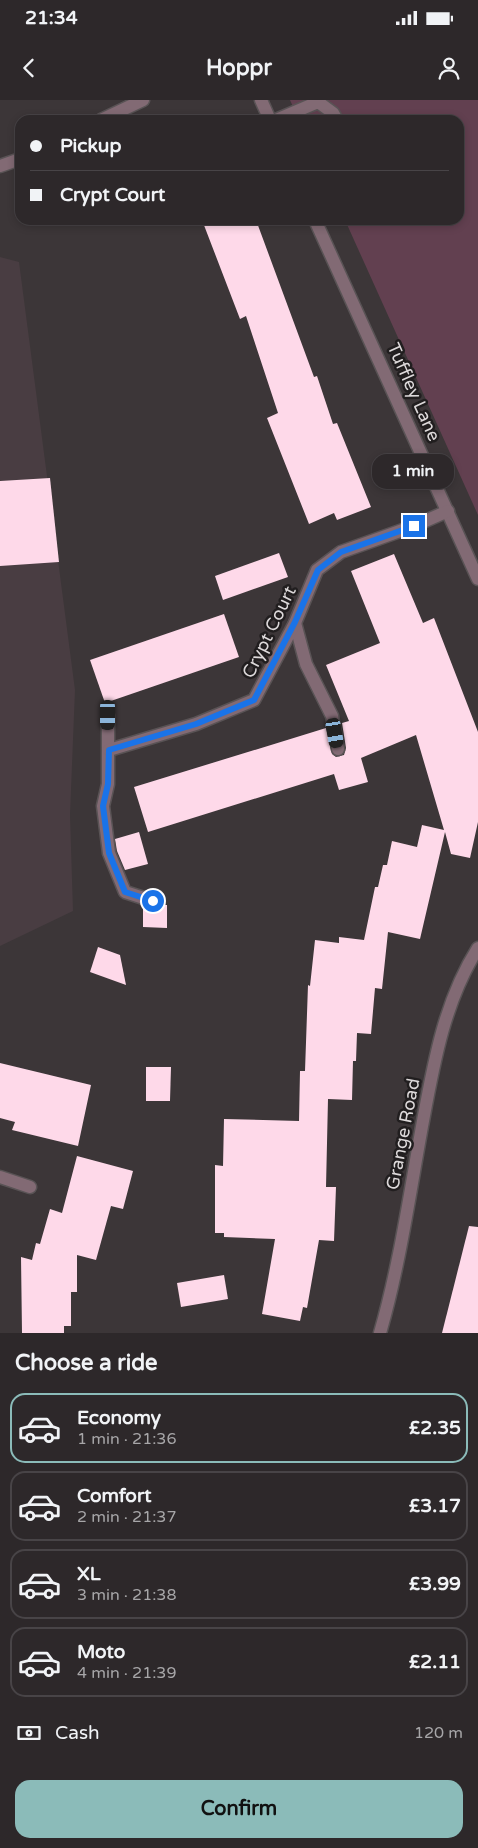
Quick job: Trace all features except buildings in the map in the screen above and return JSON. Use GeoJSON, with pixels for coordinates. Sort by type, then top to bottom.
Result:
{"type":"FeatureCollection","features":[{"type":"Feature","properties":{"kind":"street"},"geometry":{"type":"LineString","coordinates":[[112,115],[143,100]]}},
{"type":"Feature","properties":{"kind":"street"},"geometry":{"type":"LineString","coordinates":[[261,100],[268,115]]}},
{"type":"Feature","properties":{"kind":"street"},"geometry":{"type":"LineString","coordinates":[[288,115],[318,102],[335,115]]}},
{"type":"Feature","properties":{"kind":"street"},"geometry":{"type":"LineString","coordinates":[[0,166],[15,161]]}},
{"type":"Feature","properties":{"kind":"street","name":"Tuffley Lane"},"geometry":{"type":"LineString","coordinates":[[318,225],[478,579]]}},
{"type":"Feature","properties":{"kind":"street","name":"Crypt Court"},"geometry":{"type":"LineString","coordinates":[[109,750],[196,724],[254,700],[295,622],[318,570],[341,552],[414,526],[448,511]]}},
{"type":"Feature","properties":{"kind":"street"},"geometry":{"type":"LineString","coordinates":[[295,622],[306,664],[332,716],[338,750]]}},
{"type":"Feature","properties":{"kind":"street"},"geometry":{"type":"LineString","coordinates":[[108,715],[108,784],[103,806],[109,853],[125,892],[153,901]]}},
{"type":"Feature","properties":{"kind":"street","name":"Grange Road"},"geometry":{"type":"LineString","coordinates":[[380,1333],[390,1298],[430,1086],[447,1012],[478,948]]}},
{"type":"Feature","properties":{"kind":"street"},"geometry":{"type":"LineString","coordinates":[[0,1177],[30,1187]]}},
{"type":"Feature","properties":{"kind":"shaded area"},"geometry":{"type":"Polygon","coordinates":[[[290,100],[478,100],[478,515],[347,225],[464,225],[464,115],[297,115],[290,100]]]}},
{"type":"Feature","properties":{"kind":"shaded area"},"geometry":{"type":"Polygon","coordinates":[[[0,257],[19,262],[75,690],[70,815],[73,911],[0,946],[0,257]]]}},
{"type":"Feature","properties":{"kind":"route"},"geometry":{"type":"LineString","coordinates":[[153,901],[125,892],[109,853],[103,806],[108,784],[109,750],[196,724],[254,700],[295,622],[318,570],[341,552],[414,526]]}}]}
